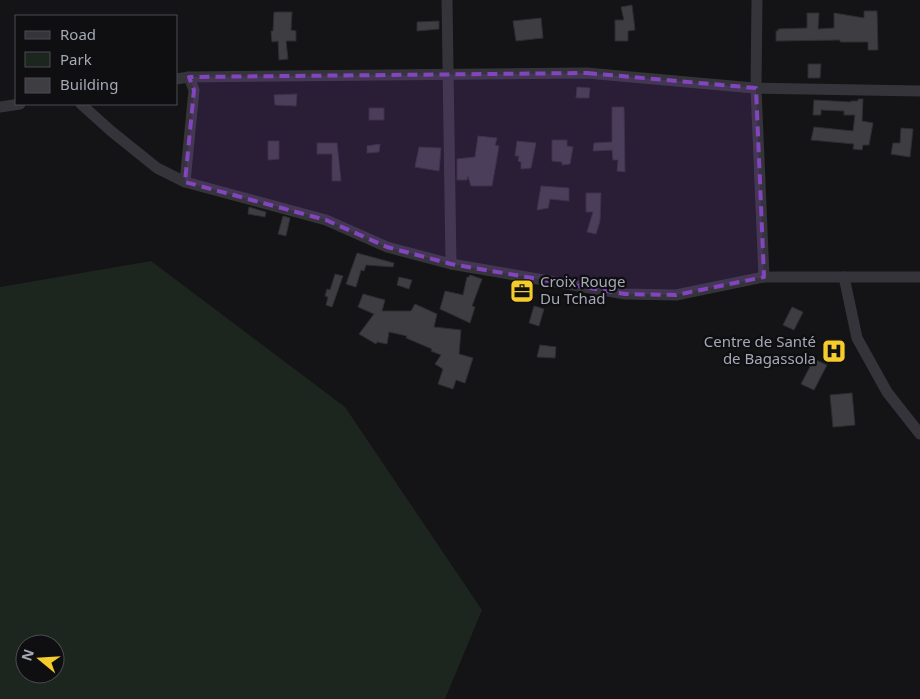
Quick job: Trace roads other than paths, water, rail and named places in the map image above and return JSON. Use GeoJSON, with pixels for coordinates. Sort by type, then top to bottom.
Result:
{"type":"FeatureCollection","features":[{"type":"Feature","properties":{"kind":"street"},"geometry":{"type":"LineString","coordinates":[[447,0],[451,264]]}},
{"type":"Feature","properties":{"kind":"street"},"geometry":{"type":"LineString","coordinates":[[757,0],[756,88],[764,277]]}},
{"type":"Feature","properties":{"kind":"street"},"geometry":{"type":"LineString","coordinates":[[178,79],[587,73],[756,88],[920,91]]}},
{"type":"Feature","properties":{"kind":"street"},"geometry":{"type":"LineString","coordinates":[[185,182],[194,90],[189,78]]}},
{"type":"Feature","properties":{"kind":"street"},"geometry":{"type":"LineString","coordinates":[[0,107],[15,105]]}},
{"type":"Feature","properties":{"kind":"street"},"geometry":{"type":"LineString","coordinates":[[83,105],[111,131],[157,168],[185,182],[326,220],[387,247],[451,264],[634,294],[676,296],[764,277],[920,277]]}},
{"type":"Feature","properties":{"kind":"street"},"geometry":{"type":"LineString","coordinates":[[844,277],[857,338],[887,392],[920,434]]}},
{"type":"Feature","properties":{"kind":"place","name":"Croix Rouge Du Tchad"},"geometry":{"type":"Point","coordinates":[522,291]}},
{"type":"Feature","properties":{"kind":"place","name":"Centre de Santé de Bagassola"},"geometry":{"type":"Point","coordinates":[834,351]}}]}
